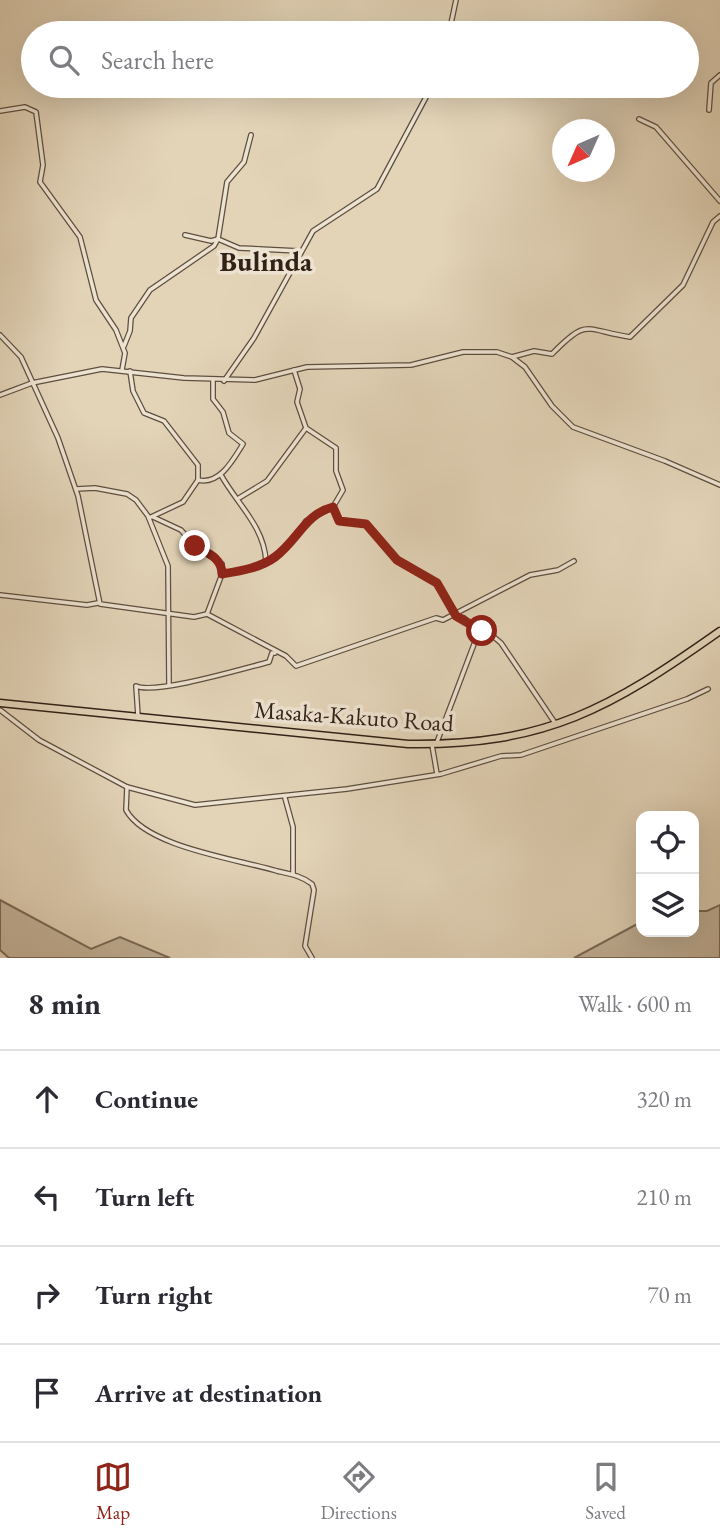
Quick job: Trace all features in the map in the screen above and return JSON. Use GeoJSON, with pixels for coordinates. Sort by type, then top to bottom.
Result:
{"type":"FeatureCollection","features":[{"type":"Feature","properties":{"kind":"highway","name":"Masaka-Kakuto Road"},"geometry":{"type":"LineString","coordinates":[[0,703],[434,744],[506,737],[556,725],[594,711],[638,687],[720,631]]}},
{"type":"Feature","properties":{"kind":"street"},"geometry":{"type":"LineString","coordinates":[[452,21],[456,0]]}},
{"type":"Feature","properties":{"kind":"street"},"geometry":{"type":"LineString","coordinates":[[709,110],[711,83],[720,75]]}},
{"type":"Feature","properties":{"kind":"street"},"geometry":{"type":"LineString","coordinates":[[224,381],[254,338],[299,251],[322,223],[377,189],[426,98]]}},
{"type":"Feature","properties":{"kind":"street"},"geometry":{"type":"LineString","coordinates":[[0,111],[25,107],[36,112],[43,165],[40,182],[80,237],[96,300],[116,330],[123,348]]}},
{"type":"Feature","properties":{"kind":"street"},"geometry":{"type":"LineString","coordinates":[[639,119],[656,127],[720,201]]}},
{"type":"Feature","properties":{"kind":"street"},"geometry":{"type":"LineString","coordinates":[[122,370],[123,348],[130,331],[131,318],[150,290],[211,250],[218,239],[227,182],[244,162],[251,135]]}},
{"type":"Feature","properties":{"kind":"street"},"geometry":{"type":"LineString","coordinates":[[512,357],[534,351],[552,354],[573,331],[592,327],[630,337],[683,285],[713,222],[720,216]]}},
{"type":"Feature","properties":{"kind":"street"},"geometry":{"type":"LineString","coordinates":[[185,235],[211,241],[218,239],[239,248],[260,247],[287,253],[299,251]]}},
{"type":"Feature","properties":{"kind":"street"},"geometry":{"type":"LineString","coordinates":[[0,335],[21,357],[54,429],[76,489],[98,603]]}},
{"type":"Feature","properties":{"kind":"street"},"geometry":{"type":"LineString","coordinates":[[0,395],[32,383],[93,370],[122,370],[224,381],[264,379],[307,367],[411,365],[476,351],[498,352],[512,357],[525,367],[552,407],[573,427],[665,461],[720,485]]}},
{"type":"Feature","properties":{"kind":"street"},"geometry":{"type":"LineString","coordinates":[[222,574],[253,568],[266,561],[294,539],[306,521],[333,507],[343,486],[337,471],[337,452],[333,445],[312,435],[306,428],[297,402],[299,387],[294,370]]}},
{"type":"Feature","properties":{"kind":"street"},"geometry":{"type":"LineString","coordinates":[[130,371],[133,391],[140,407],[148,417],[159,419],[168,426],[196,461],[198,480],[183,502],[151,518]]}},
{"type":"Feature","properties":{"kind":"street"},"geometry":{"type":"LineString","coordinates":[[198,480],[207,482],[221,475],[243,443],[229,433],[223,412],[213,399],[213,380]]}},
{"type":"Feature","properties":{"kind":"street"},"geometry":{"type":"LineString","coordinates":[[239,498],[267,481],[306,428]]}},
{"type":"Feature","properties":{"kind":"street"},"geometry":{"type":"LineString","coordinates":[[221,475],[239,498],[263,542],[266,561]]}},
{"type":"Feature","properties":{"kind":"street"},"geometry":{"type":"LineString","coordinates":[[76,489],[95,488],[127,494],[136,500],[151,518],[168,566],[169,684]]}},
{"type":"Feature","properties":{"kind":"street"},"geometry":{"type":"LineString","coordinates":[[333,507],[339,521],[366,524],[397,560],[437,583],[454,614],[479,631],[488,632],[506,649],[556,725]]}},
{"type":"Feature","properties":{"kind":"street"},"geometry":{"type":"LineString","coordinates":[[151,518],[181,530],[195,546],[214,556],[222,564],[222,574],[207,614]]}},
{"type":"Feature","properties":{"kind":"street"},"geometry":{"type":"LineString","coordinates":[[0,596],[80,604],[98,603],[194,617],[207,614],[278,653],[296,666],[436,618],[443,620],[495,596],[530,575],[558,570],[575,561]]}},
{"type":"Feature","properties":{"kind":"street"},"geometry":{"type":"LineString","coordinates":[[437,774],[434,744],[479,631]]}},
{"type":"Feature","properties":{"kind":"street"},"geometry":{"type":"LineString","coordinates":[[138,717],[135,687],[148,688],[193,682],[267,662],[272,653],[278,653]]}},
{"type":"Feature","properties":{"kind":"street"},"geometry":{"type":"LineString","coordinates":[[0,710],[38,740],[127,787],[195,805],[285,798],[437,774],[501,757],[521,755],[708,689]]}},
{"type":"Feature","properties":{"kind":"street"},"geometry":{"type":"LineString","coordinates":[[127,787],[126,810],[145,831],[190,849],[293,874],[308,881],[314,890],[305,946],[312,958]]}},
{"type":"Feature","properties":{"kind":"street"},"geometry":{"type":"LineString","coordinates":[[285,798],[293,827],[293,874]]}},
{"type":"Feature","properties":{"kind":"shaded area"},"geometry":{"type":"Polygon","coordinates":[[[0,900],[91,949],[120,937],[170,958],[9,958],[0,950],[0,900]]]}},
{"type":"Feature","properties":{"kind":"shaded area"},"geometry":{"type":"Polygon","coordinates":[[[720,905],[720,958],[574,958],[636,925],[636,937],[699,937],[699,911],[707,911],[720,905]]]}},
{"type":"Feature","properties":{"kind":"district","name":"Bulinda"},"geometry":{"type":"Point","coordinates":[266,261]}},
{"type":"Feature","properties":{"kind":"route"},"geometry":{"type":"LineString","coordinates":[[195,546],[214,556],[222,564],[222,574],[253,568],[277,555],[314,514],[333,507],[339,521],[366,524],[397,560],[429,576],[441,587],[454,614],[482,631]]}}]}
